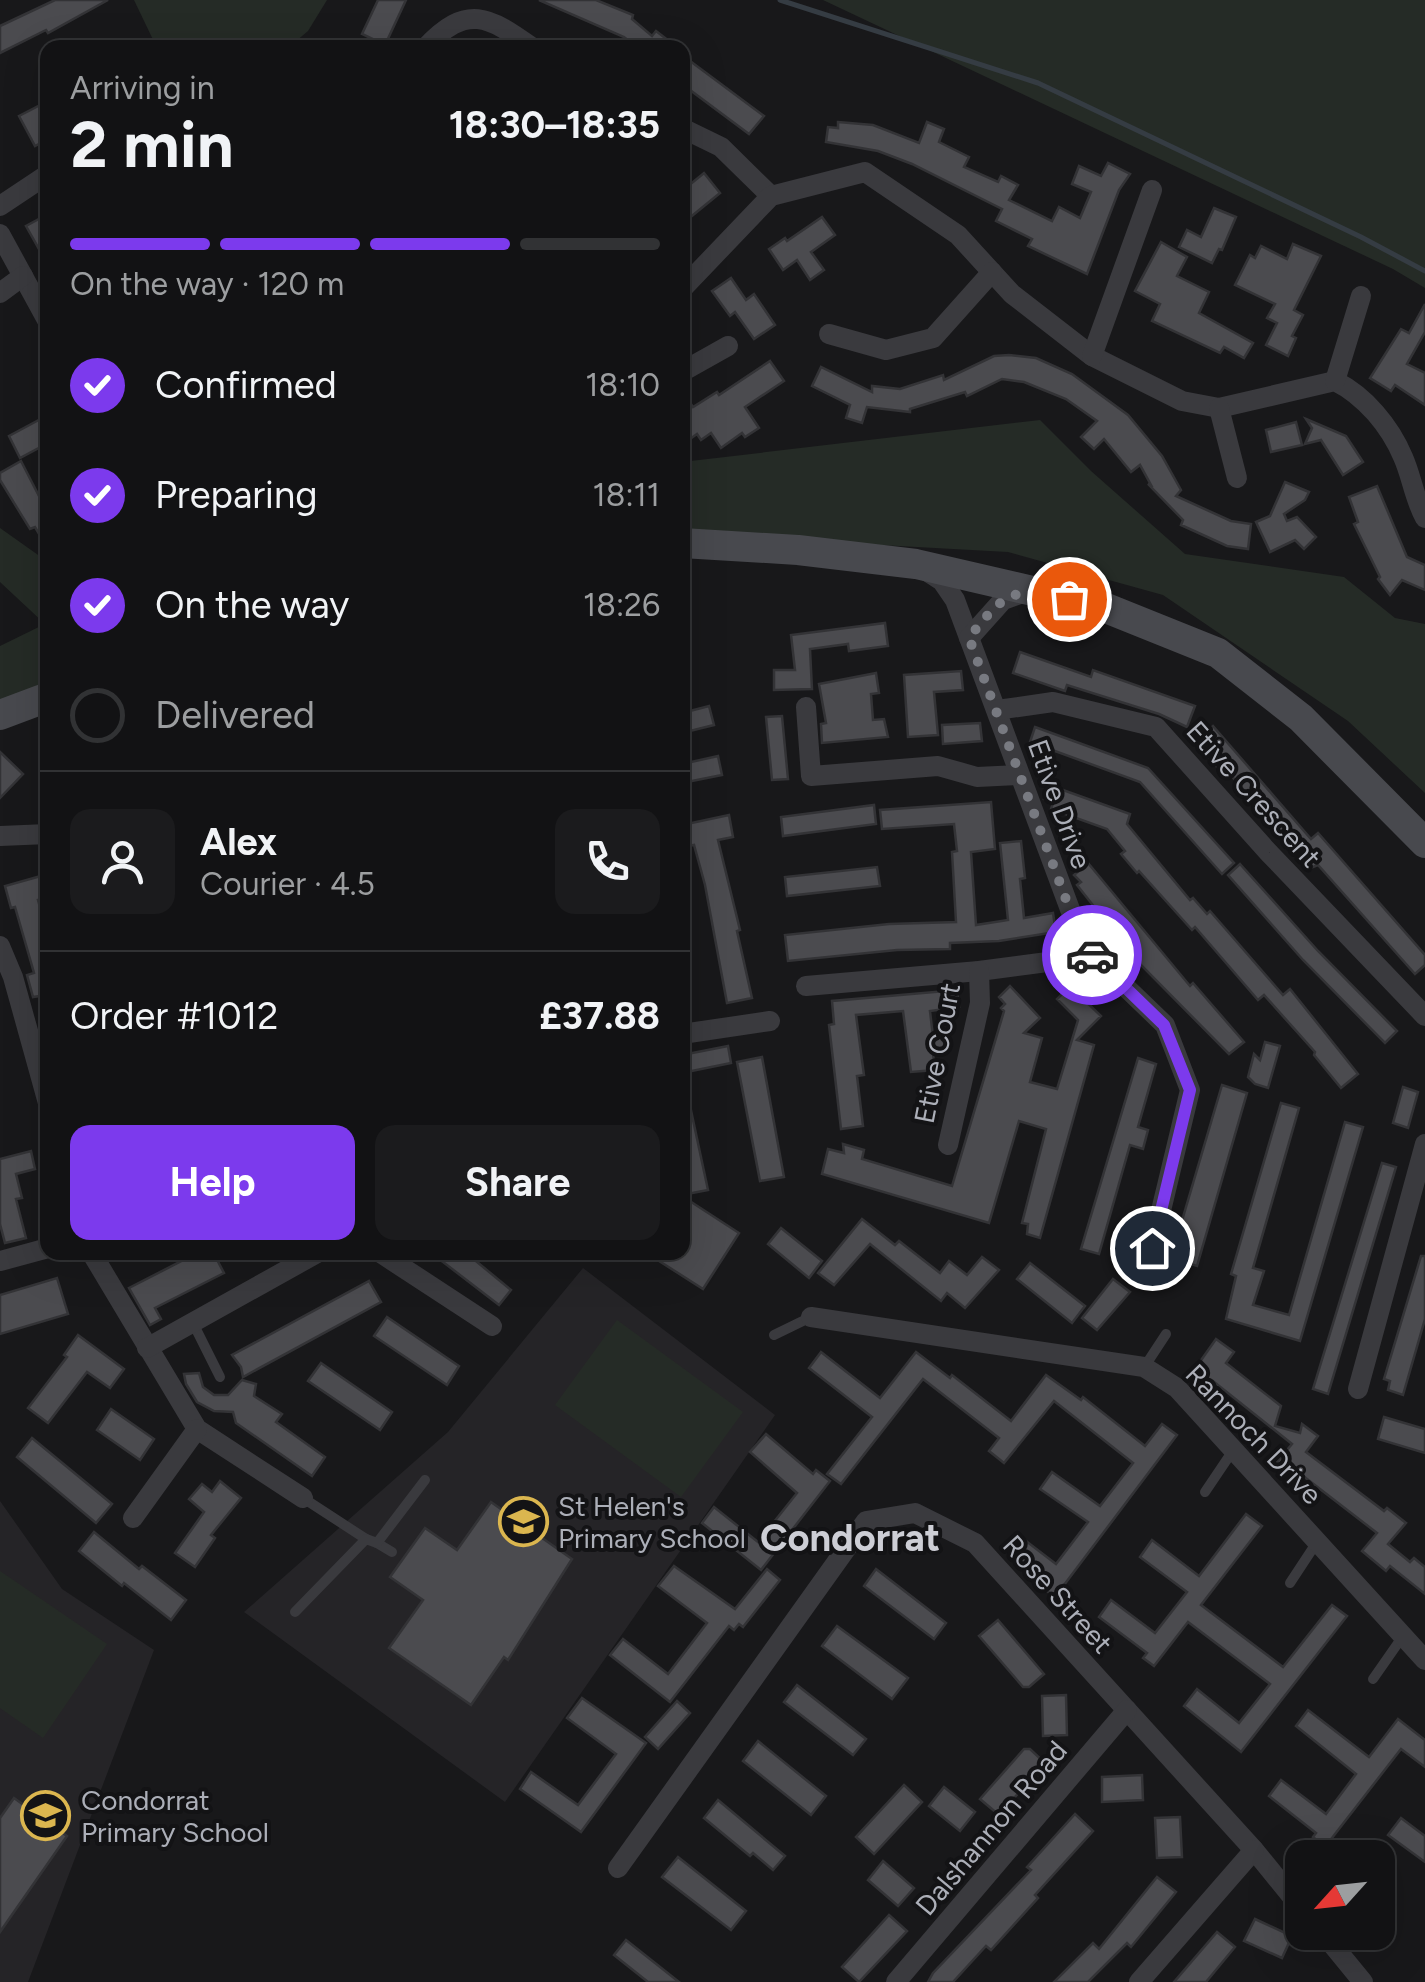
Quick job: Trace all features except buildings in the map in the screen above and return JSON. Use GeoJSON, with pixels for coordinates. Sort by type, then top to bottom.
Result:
{"type":"FeatureCollection","features":[{"type":"Feature","properties":{"kind":"street"},"geometry":{"type":"LineString","coordinates":[[432,40],[441,30],[465,18],[489,20],[520,40]]}},
{"type":"Feature","properties":{"kind":"street"},"geometry":{"type":"LineString","coordinates":[[690,132],[721,147],[770,196]]}},
{"type":"Feature","properties":{"kind":"street"},"geometry":{"type":"LineString","coordinates":[[690,281],[770,196],[864,172],[958,235],[1012,294],[1092,356],[1182,402],[1219,408],[1335,381],[1352,389],[1382,420],[1403,456],[1425,518]]}},
{"type":"Feature","properties":{"kind":"street"},"geometry":{"type":"LineString","coordinates":[[0,206],[40,179]]}},
{"type":"Feature","properties":{"kind":"street"},"geometry":{"type":"LineString","coordinates":[[1092,356],[1152,190]]}},
{"type":"Feature","properties":{"kind":"street"},"geometry":{"type":"LineString","coordinates":[[0,234],[40,307]]}},
{"type":"Feature","properties":{"kind":"street"},"geometry":{"type":"LineString","coordinates":[[829,334],[886,350],[933,338],[992,272]]}},
{"type":"Feature","properties":{"kind":"street"},"geometry":{"type":"LineString","coordinates":[[0,293],[23,276]]}},
{"type":"Feature","properties":{"kind":"street"},"geometry":{"type":"LineString","coordinates":[[1335,381],[1361,296]]}},
{"type":"Feature","properties":{"kind":"street"},"geometry":{"type":"LineString","coordinates":[[690,367],[728,346]]}},
{"type":"Feature","properties":{"kind":"street"},"geometry":{"type":"LineString","coordinates":[[1219,408],[1237,478]]}},
{"type":"Feature","properties":{"kind":"street"},"geometry":{"type":"LineString","coordinates":[[690,543],[798,550],[916,564],[1106,608],[1218,653],[1302,718],[1425,844]]}},
{"type":"Feature","properties":{"kind":"street","name":"Etive Drive"},"geometry":{"type":"LineString","coordinates":[[916,564],[942,581],[955,600],[1084,948],[1164,1025],[1190,1090],[1152,1248]]}},
{"type":"Feature","properties":{"kind":"street"},"geometry":{"type":"LineString","coordinates":[[969,638],[1003,600],[1032,590]]}},
{"type":"Feature","properties":{"kind":"street"},"geometry":{"type":"LineString","coordinates":[[0,715],[40,700]]}},
{"type":"Feature","properties":{"kind":"street","name":"Etive Crescent"},"geometry":{"type":"LineString","coordinates":[[997,710],[1053,702],[1156,727],[1269,853],[1425,1016]]}},
{"type":"Feature","properties":{"kind":"street"},"geometry":{"type":"LineString","coordinates":[[806,707],[811,776],[938,766],[977,777],[1019,775]]}},
{"type":"Feature","properties":{"kind":"street"},"geometry":{"type":"LineString","coordinates":[[0,836],[40,834]]}},
{"type":"Feature","properties":{"kind":"street"},"geometry":{"type":"LineString","coordinates":[[0,946],[7,979],[40,1075]]}},
{"type":"Feature","properties":{"kind":"street","name":"Etive Court"},"geometry":{"type":"LineString","coordinates":[[806,986],[980,971],[1093,956]]}},
{"type":"Feature","properties":{"kind":"street","name":"Etive Court"},"geometry":{"type":"LineString","coordinates":[[948,1145],[980,1003],[980,971]]}},
{"type":"Feature","properties":{"kind":"street"},"geometry":{"type":"LineString","coordinates":[[690,1033],[770,1021]]}},
{"type":"Feature","properties":{"kind":"street"},"geometry":{"type":"LineString","coordinates":[[1358,1389],[1425,1144]]}},
{"type":"Feature","properties":{"kind":"street"},"geometry":{"type":"LineString","coordinates":[[0,1261],[40,1250]]}},
{"type":"Feature","properties":{"kind":"street"},"geometry":{"type":"LineString","coordinates":[[95,1260],[198,1429],[303,1498]]}},
{"type":"Feature","properties":{"kind":"street"},"geometry":{"type":"LineString","coordinates":[[147,1348],[305,1260]]}},
{"type":"Feature","properties":{"kind":"street"},"geometry":{"type":"LineString","coordinates":[[391,1260],[492,1326]]}},
{"type":"Feature","properties":{"kind":"street","name":"Rannoch Drive"},"geometry":{"type":"LineString","coordinates":[[811,1318],[1144,1367],[1177,1388],[1425,1660]]}},
{"type":"Feature","properties":{"kind":"street"},"geometry":{"type":"LineString","coordinates":[[133,1518],[198,1429]]}},
{"type":"Feature","properties":{"kind":"street","name":"Rose Street"},"geometry":{"type":"LineString","coordinates":[[618,1868],[866,1521],[915,1513],[975,1543],[1285,1888]]}},
{"type":"Feature","properties":{"kind":"street","name":"Dalshannon Road"},"geometry":{"type":"LineString","coordinates":[[896,1982],[1127,1710]]}},
{"type":"Feature","properties":{"kind":"street"},"geometry":{"type":"LineString","coordinates":[[1139,1982],[1254,1850]]}},
{"type":"Feature","properties":{"kind":"street"},"geometry":{"type":"LineString","coordinates":[[1336,1950],[1360,1981]]}},
{"type":"Feature","properties":{"kind":"lane"},"geometry":{"type":"LineString","coordinates":[[774,1334],[811,1318]]}},
{"type":"Feature","properties":{"kind":"lane"},"geometry":{"type":"LineString","coordinates":[[192,1322],[220,1377]]}},
{"type":"Feature","properties":{"kind":"lane"},"geometry":{"type":"LineString","coordinates":[[1144,1367],[1166,1334]]}},
{"type":"Feature","properties":{"kind":"lane"},"geometry":{"type":"LineString","coordinates":[[1205,1492],[1234,1450]]}},
{"type":"Feature","properties":{"kind":"lane"},"geometry":{"type":"LineString","coordinates":[[296,1612],[372,1541],[425,1480]]}},
{"type":"Feature","properties":{"kind":"lane"},"geometry":{"type":"LineString","coordinates":[[303,1498],[392,1552]]}},
{"type":"Feature","properties":{"kind":"lane"},"geometry":{"type":"LineString","coordinates":[[1290,1584],[1318,1542]]}},
{"type":"Feature","properties":{"kind":"lane"},"geometry":{"type":"LineString","coordinates":[[1373,1679],[1403,1636]]}},
{"type":"Feature","properties":{"kind":"shaded area"},"geometry":{"type":"Polygon","coordinates":[[[134,0],[327,0],[308,31],[297,40],[153,40],[134,0]]]}},
{"type":"Feature","properties":{"kind":"shaded area"},"geometry":{"type":"Polygon","coordinates":[[[823,0],[1425,0],[1425,288],[1393,269],[823,0]]]}},
{"type":"Feature","properties":{"kind":"shaded area"},"geometry":{"type":"Polygon","coordinates":[[[1040,420],[1185,554],[1344,577],[1395,618],[1425,624],[1425,793],[1348,721],[1163,595],[1008,552],[690,534],[690,461],[1040,420]]]}},
{"type":"Feature","properties":{"kind":"shaded area"},"geometry":{"type":"Polygon","coordinates":[[[0,528],[40,556],[40,619],[0,582],[0,528]]]}},
{"type":"Feature","properties":{"kind":"shaded area"},"geometry":{"type":"Polygon","coordinates":[[[40,626],[40,684],[0,702],[0,646],[40,626]]]}},
{"type":"Feature","properties":{"kind":"shaded area","name":"St Helen's Primary School"},"geometry":{"type":"Polygon","coordinates":[[[583,1268],[775,1415],[505,1802],[244,1612],[448,1432],[583,1268]]]}},
{"type":"Feature","properties":{"kind":"shaded area"},"geometry":{"type":"Polygon","coordinates":[[[617,1320],[743,1412],[681,1497],[555,1405],[617,1320]]]}},
{"type":"Feature","properties":{"kind":"shaded area","name":"Condorrat Primary School"},"geometry":{"type":"Polygon","coordinates":[[[0,1501],[62,1589],[154,1650],[28,1982],[0,1982],[0,1501]]]}},
{"type":"Feature","properties":{"kind":"shaded area"},"geometry":{"type":"Polygon","coordinates":[[[0,1571],[107,1644],[43,1738],[0,1708],[0,1571]]]}},
{"type":"Feature","properties":{"kind":"waterway"},"geometry":{"type":"LineString","coordinates":[[780,0],[1038,83],[1425,271]]}},
{"type":"Feature","properties":{"kind":"way so far"},"geometry":{"type":"LineString","coordinates":[[1069,599],[1032,590],[1003,600],[969,638],[1084,948],[1092,955]]}},
{"type":"Feature","properties":{"kind":"place","name":"St Helen's Primary School"},"geometry":{"type":"Point","coordinates":[523,1522]}},
{"type":"Feature","properties":{"kind":"place","name":"Condorrat Primary School"},"geometry":{"type":"Point","coordinates":[46,1816]}},
{"type":"Feature","properties":{"kind":"district","name":"Condorrat"},"geometry":{"type":"Point","coordinates":[850,1538]}},
{"type":"Feature","properties":{"kind":"route"},"geometry":{"type":"LineString","coordinates":[[1092,955],[1164,1025],[1190,1090],[1152,1248]]}}]}
